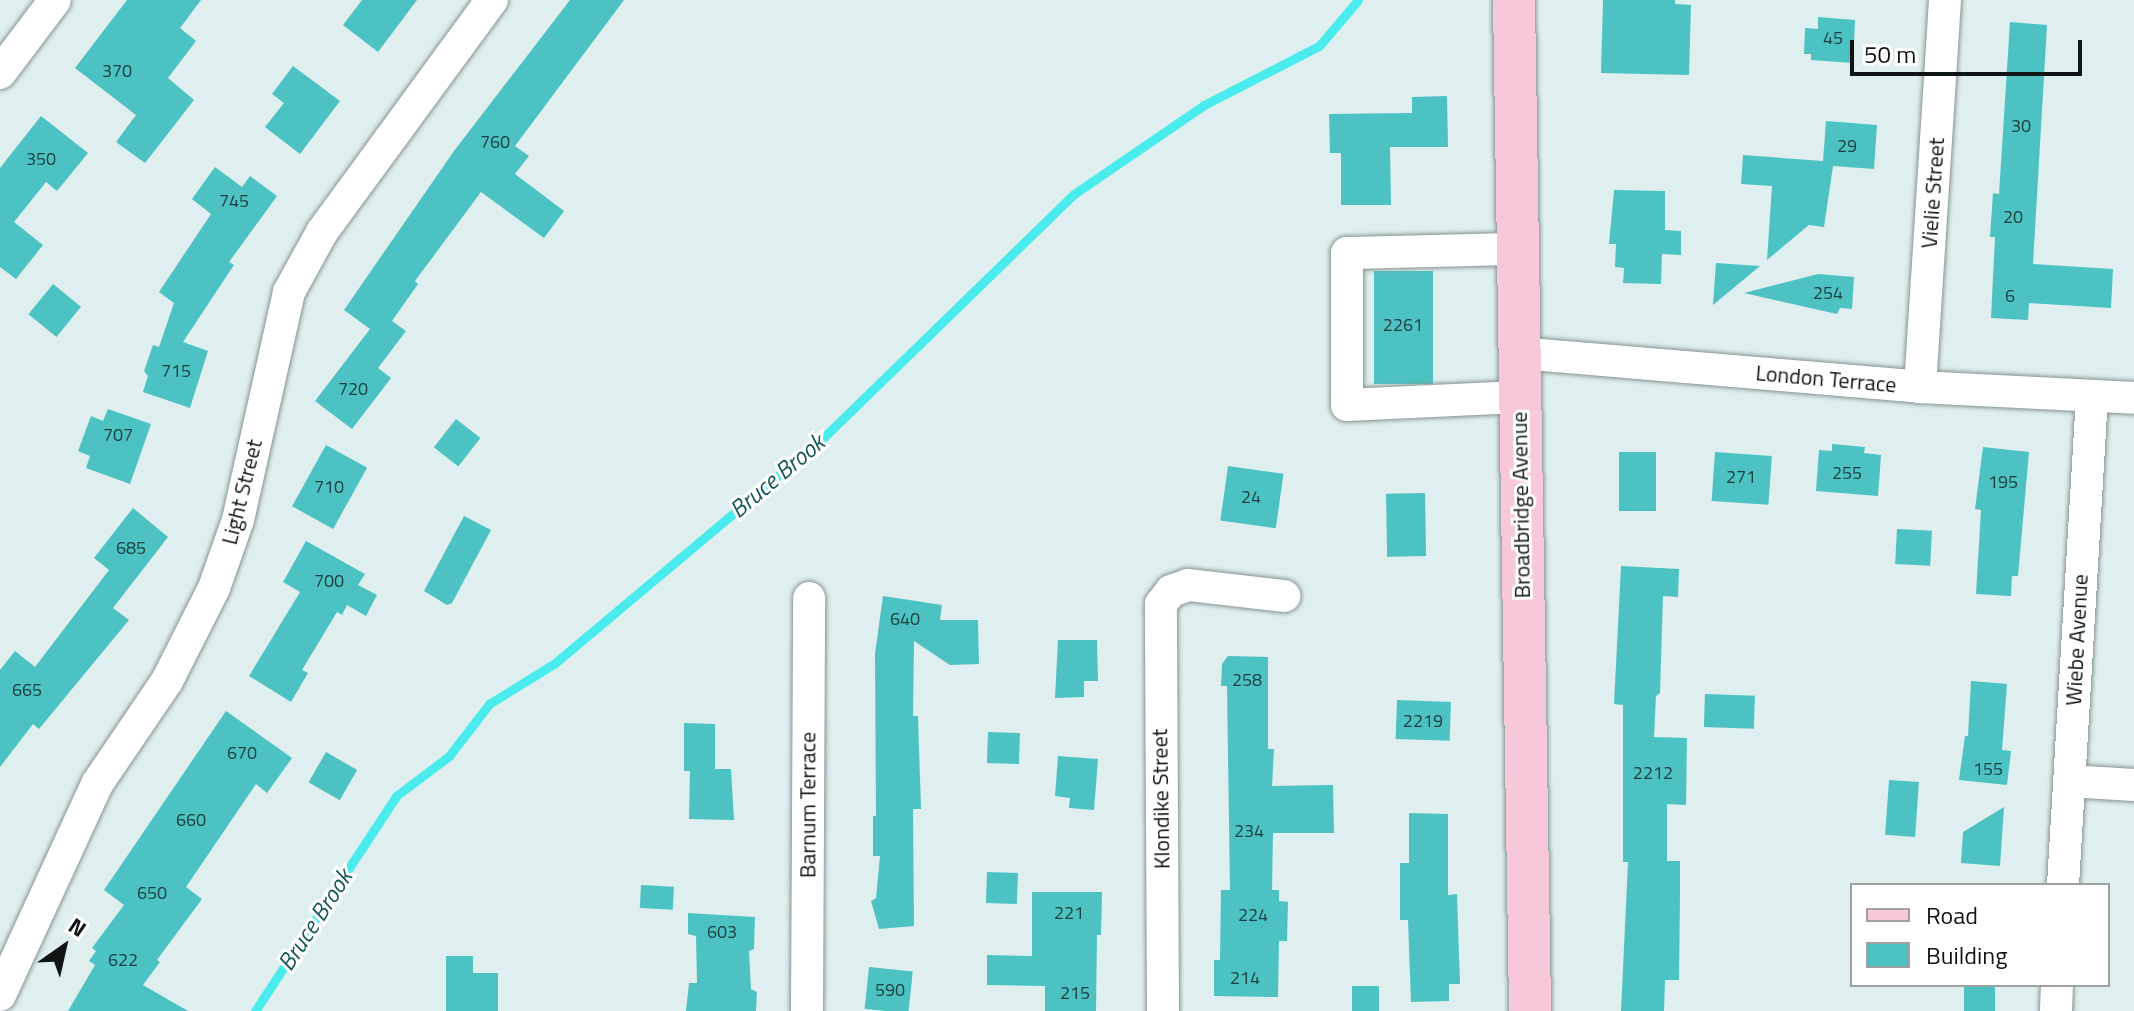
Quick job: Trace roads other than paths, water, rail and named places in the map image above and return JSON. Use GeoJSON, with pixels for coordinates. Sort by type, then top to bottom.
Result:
{"type":"FeatureCollection","features":[{"type":"Feature","properties":{"kind":"main road","name":"Broadbridge Avenue"},"geometry":{"type":"LineString","coordinates":[[1514,0],[1530,1011]]}},
{"type":"Feature","properties":{"kind":"street"},"geometry":{"type":"LineString","coordinates":[[0,73],[55,0]]}},
{"type":"Feature","properties":{"kind":"street","name":"Light Street"},"geometry":{"type":"LineString","coordinates":[[0,995],[65,846],[97,784],[167,681],[214,588],[238,520],[289,292],[322,232],[492,0]]}},
{"type":"Feature","properties":{"kind":"street","name":"Vielie Street"},"geometry":{"type":"LineString","coordinates":[[1920,387],[1945,0]]}},
{"type":"Feature","properties":{"kind":"street"},"geometry":{"type":"LineString","coordinates":[[1516,249],[1347,253],[1347,405],[1519,397]]}},
{"type":"Feature","properties":{"kind":"street","name":"London Terrace"},"geometry":{"type":"LineString","coordinates":[[1518,353],[1920,387],[2134,398]]}},
{"type":"Feature","properties":{"kind":"street","name":"Wiebe Avenue"},"geometry":{"type":"LineString","coordinates":[[2063,883],[2092,396]]}},
{"type":"Feature","properties":{"kind":"street","name":"Klondike Street"},"geometry":{"type":"LineString","coordinates":[[1163,1011],[1161,604],[1171,591],[1188,585],[1284,596]]}},
{"type":"Feature","properties":{"kind":"street","name":"Barnum Terrace"},"geometry":{"type":"LineString","coordinates":[[807,1011],[809,598]]}},
{"type":"Feature","properties":{"kind":"street"},"geometry":{"type":"LineString","coordinates":[[2069,781],[2134,785]]}},
{"type":"Feature","properties":{"kind":"street"},"geometry":{"type":"LineString","coordinates":[[2056,1011],[2057,987]]}},
{"type":"Feature","properties":{"kind":"waterway","name":"Bruce Brook"},"geometry":{"type":"LineString","coordinates":[[255,1011],[396,796],[449,756],[489,704],[555,663],[823,438],[1074,194],[1204,105],[1319,46],[1358,0]]}}]}
